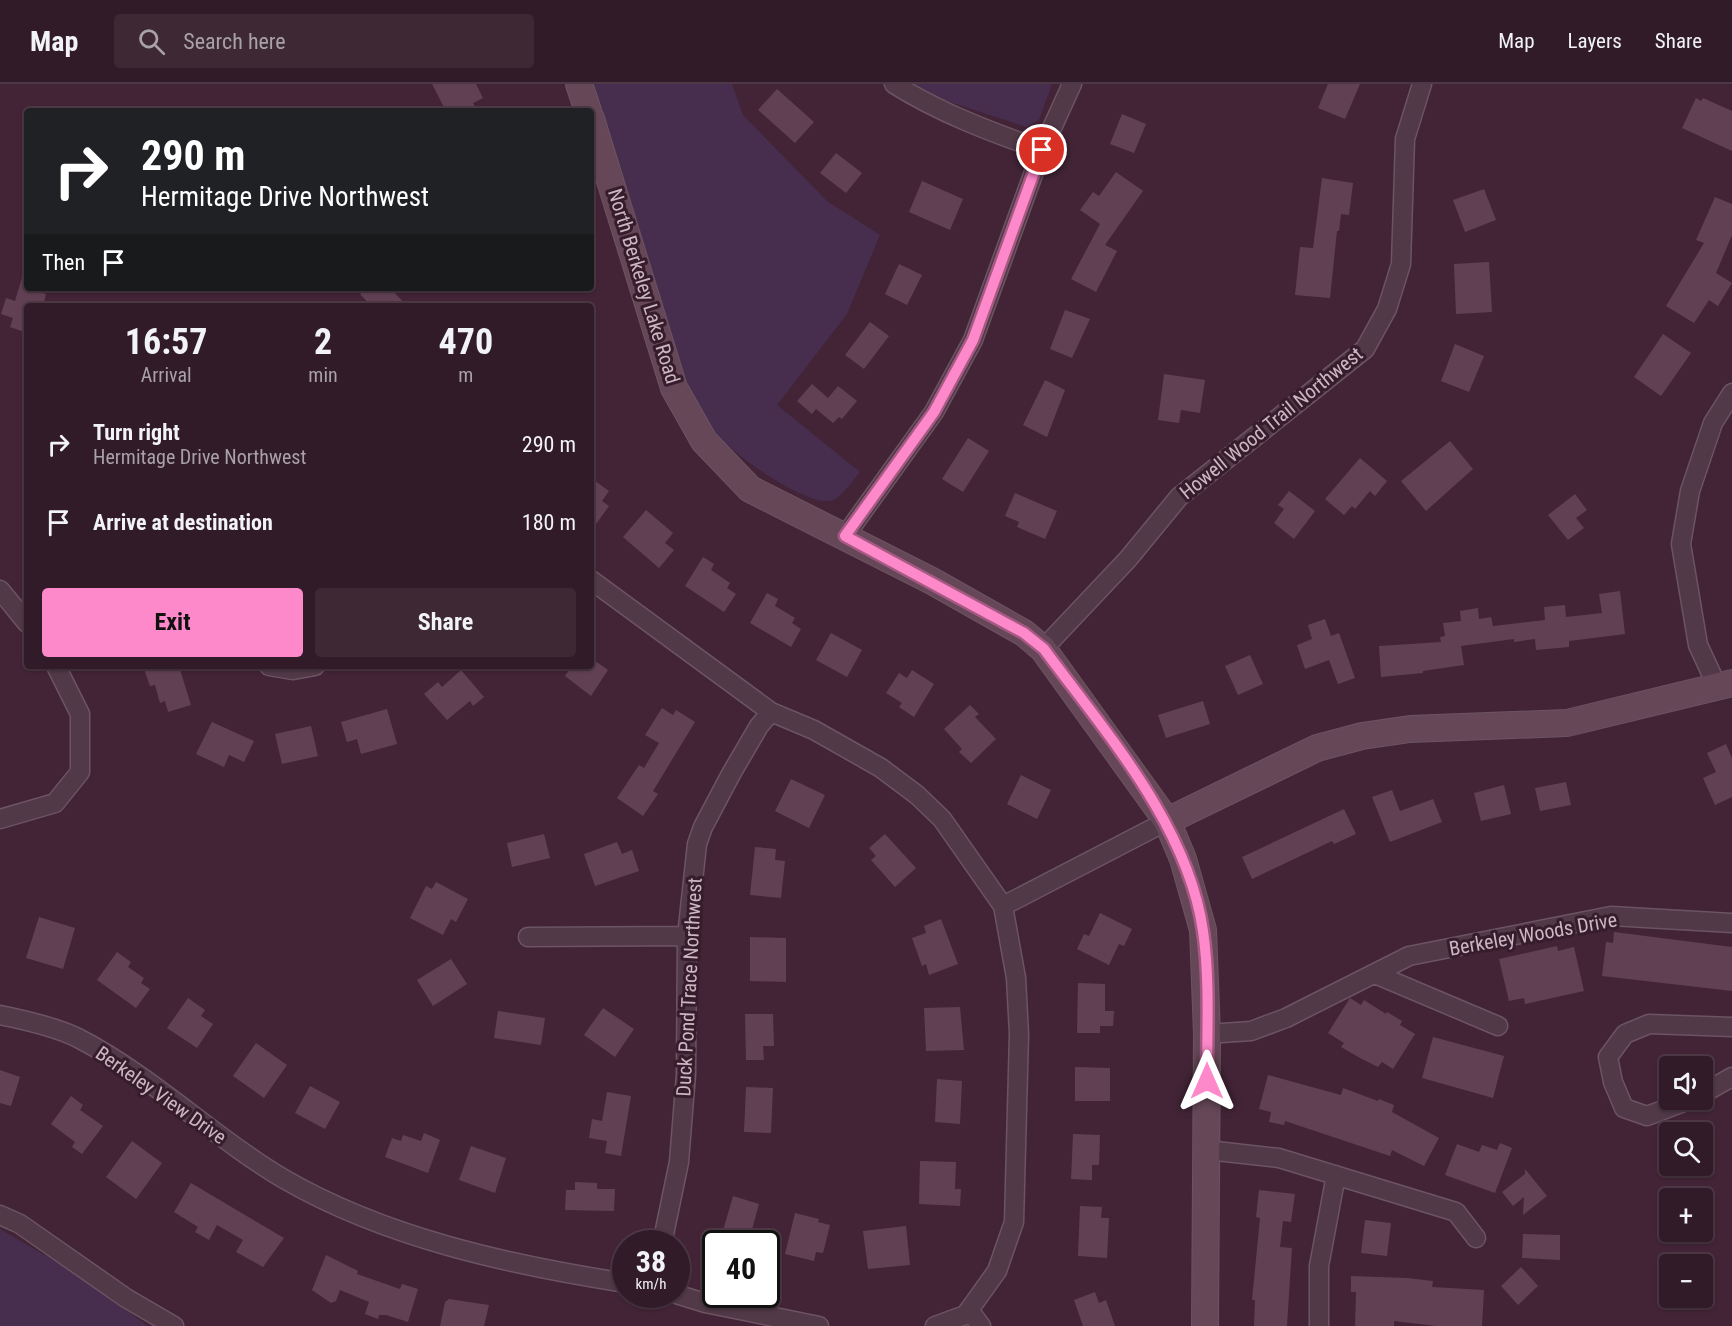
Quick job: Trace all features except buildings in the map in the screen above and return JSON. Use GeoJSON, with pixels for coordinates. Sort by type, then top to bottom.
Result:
{"type":"FeatureCollection","features":[{"type":"Feature","properties":{"kind":"street"},"geometry":{"type":"LineString","coordinates":[[579,84],[587,108]]}},
{"type":"Feature","properties":{"kind":"street"},"geometry":{"type":"LineString","coordinates":[[894,84],[917,99],[978,126],[1042,150]]}},
{"type":"Feature","properties":{"kind":"street"},"geometry":{"type":"LineString","coordinates":[[845,536],[934,412],[973,340],[1042,150],[1072,84]]}},
{"type":"Feature","properties":{"kind":"street","name":"Howell Wood Trail Northwest"},"geometry":{"type":"LineString","coordinates":[[1044,649],[1128,559],[1179,497],[1365,350],[1387,309],[1401,264],[1405,139],[1422,84]]}},
{"type":"Feature","properties":{"kind":"street","name":"North Berkeley Lake Road"},"geometry":{"type":"LineString","coordinates":[[594,129],[674,388],[704,441],[750,489],[845,536],[1024,633],[1044,649],[1167,821],[1183,859],[1203,930],[1207,1035],[1205,1326]]}},
{"type":"Feature","properties":{"kind":"street"},"geometry":{"type":"LineString","coordinates":[[1003,906],[1167,821],[1317,748],[1362,736],[1410,729],[1566,723],[1725,685],[1698,645],[1681,544],[1690,491],[1713,423],[1732,393]]}},
{"type":"Feature","properties":{"kind":"street"},"geometry":{"type":"LineString","coordinates":[[594,582],[771,712],[814,730],[872,762],[917,795],[942,819],[1003,906],[1016,978],[1019,1034],[1014,1222],[996,1271],[969,1310],[965,1315],[935,1326]]}},
{"type":"Feature","properties":{"kind":"street"},"geometry":{"type":"LineString","coordinates":[[0,590],[24,619]]}},
{"type":"Feature","properties":{"kind":"street"},"geometry":{"type":"LineString","coordinates":[[0,819],[55,803],[80,772],[80,714],[58,669]]}},
{"type":"Feature","properties":{"kind":"street","name":"Duck Pond Trace Northwest"},"geometry":{"type":"LineString","coordinates":[[665,1230],[679,1162],[686,1074],[687,936],[697,844],[703,827],[759,726],[771,712]]}},
{"type":"Feature","properties":{"kind":"street","name":"Berkeley Woods Drive"},"geometry":{"type":"LineString","coordinates":[[1207,1035],[1251,1031],[1286,1018],[1409,956],[1611,916],[1732,923]]}},
{"type":"Feature","properties":{"kind":"street"},"geometry":{"type":"LineString","coordinates":[[528,937],[687,936]]}},
{"type":"Feature","properties":{"kind":"street"},"geometry":{"type":"LineString","coordinates":[[1376,974],[1498,1026]]}},
{"type":"Feature","properties":{"kind":"street","name":"Berkeley View Drive"},"geometry":{"type":"LineString","coordinates":[[0,1015],[76,1037],[130,1070],[251,1158],[286,1180],[358,1214],[428,1239],[574,1275],[612,1281]]}},
{"type":"Feature","properties":{"kind":"street"},"geometry":{"type":"LineString","coordinates":[[1663,1110],[1647,1116],[1624,1108],[1613,1082],[1608,1057],[1625,1034],[1648,1024],[1732,1028]]}},
{"type":"Feature","properties":{"kind":"street"},"geometry":{"type":"LineString","coordinates":[[1713,1088],[1732,1077]]}},
{"type":"Feature","properties":{"kind":"street"},"geometry":{"type":"LineString","coordinates":[[1207,1150],[1279,1158],[1456,1212],[1476,1238]]}},
{"type":"Feature","properties":{"kind":"street"},"geometry":{"type":"LineString","coordinates":[[1319,1326],[1319,1266],[1336,1175]]}},
{"type":"Feature","properties":{"kind":"street"},"geometry":{"type":"LineString","coordinates":[[0,1215],[20,1224],[126,1298],[174,1326]]}},
{"type":"Feature","properties":{"kind":"street"},"geometry":{"type":"LineString","coordinates":[[690,1298],[819,1326]]}},
{"type":"Feature","properties":{"kind":"street"},"geometry":{"type":"LineString","coordinates":[[969,1310],[981,1326]]}},
{"type":"Feature","properties":{"kind":"shaded area"},"geometry":{"type":"Polygon","coordinates":[[[590,84],[732,84],[743,115],[827,201],[880,235],[847,314],[777,405],[860,472],[835,499],[824,501],[790,489],[735,452],[713,431],[706,420],[688,386],[590,84]]]}},
{"type":"Feature","properties":{"kind":"shaded area"},"geometry":{"type":"Polygon","coordinates":[[[909,84],[1052,84],[1039,120],[1026,127],[929,95],[909,84]]]}},
{"type":"Feature","properties":{"kind":"shaded area"},"geometry":{"type":"Polygon","coordinates":[[[0,1229],[72,1271],[148,1326],[0,1326],[0,1229]]]}},
{"type":"Feature","properties":{"kind":"route"},"geometry":{"type":"LineString","coordinates":[[1042,150],[1020,216],[973,340],[934,412],[845,536],[932,581],[1024,633],[1044,649],[1167,821],[1183,859],[1203,930],[1207,1081]]}}]}
